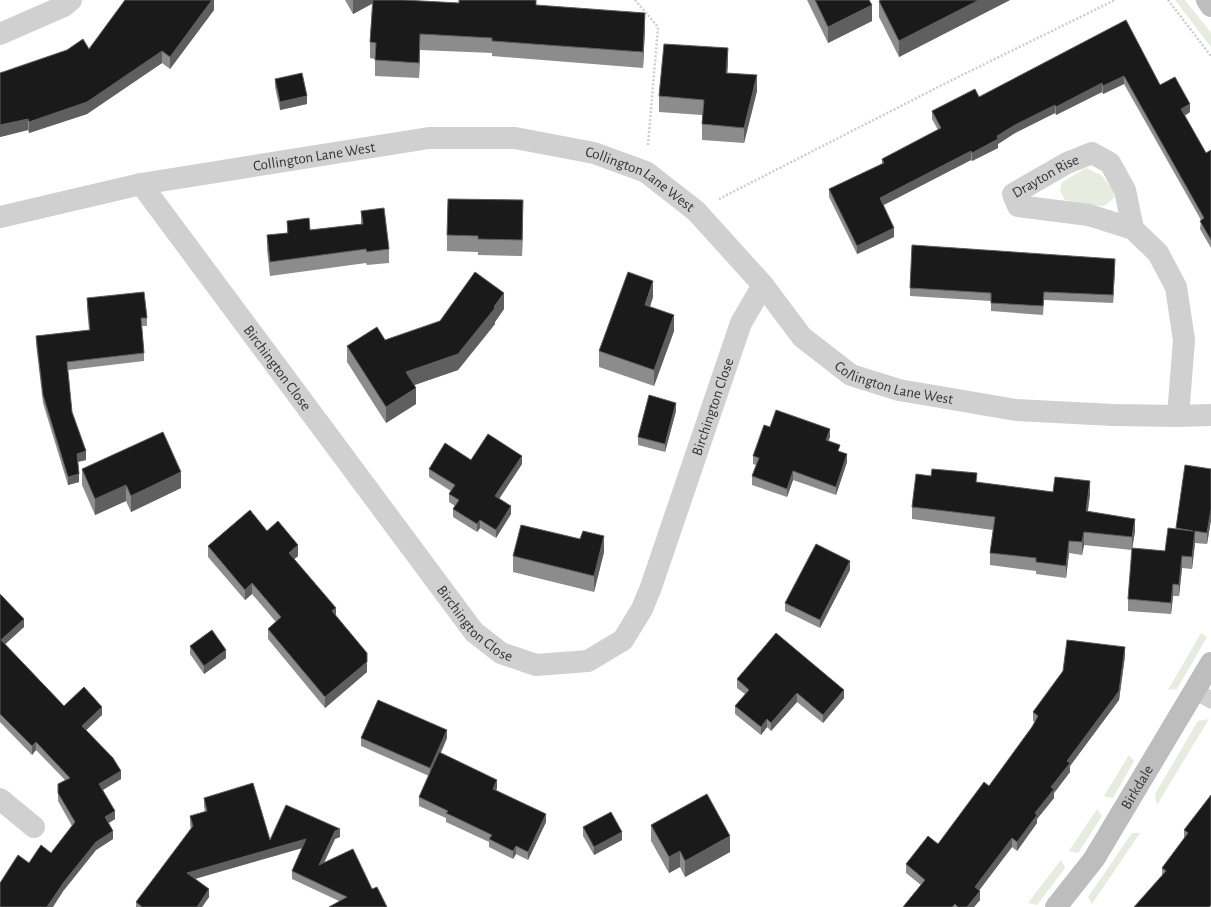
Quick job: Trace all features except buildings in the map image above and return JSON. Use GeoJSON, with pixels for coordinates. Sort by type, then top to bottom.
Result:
{"type":"FeatureCollection","features":[{"type":"Feature","properties":{"kind":"street"},"geometry":{"type":"LineString","coordinates":[[0,34],[64,6],[71,0]]}},
{"type":"Feature","properties":{"kind":"street"},"geometry":{"type":"LineString","coordinates":[[1207,0],[1211,6]]}},
{"type":"Feature","properties":{"kind":"street","name":"Collington Lane West"},"geometry":{"type":"LineString","coordinates":[[0,217],[141,184],[429,138],[515,138],[594,153],[646,172],[696,212],[763,285],[802,337],[851,376],[899,390],[1016,410],[1178,416],[1211,414]]}},
{"type":"Feature","properties":{"kind":"street","name":"Drayton Rise"},"geometry":{"type":"LineString","coordinates":[[1133,229],[1125,190],[1110,163],[1092,153],[1067,163],[1013,194],[1018,206],[1089,215],[1133,229],[1158,253],[1176,287],[1184,340],[1178,416]]}},
{"type":"Feature","properties":{"kind":"street","name":"Birchington Close"},"geometry":{"type":"LineString","coordinates":[[141,184],[474,632],[501,653],[536,665],[588,661],[623,640],[642,609],[651,587],[741,324],[763,285]]}},
{"type":"Feature","properties":{"kind":"street","name":"Birkdale"},"geometry":{"type":"LineString","coordinates":[[1056,907],[1094,859],[1203,695],[1211,663]]}},
{"type":"Feature","properties":{"kind":"street"},"geometry":{"type":"LineString","coordinates":[[1,802],[34,826]]}},
{"type":"Feature","properties":{"kind":"path"},"geometry":{"type":"LineString","coordinates":[[635,0],[658,26],[646,172]]}},
{"type":"Feature","properties":{"kind":"path"},"geometry":{"type":"LineString","coordinates":[[696,212],[944,84],[1115,0]]}},
{"type":"Feature","properties":{"kind":"path"},"geometry":{"type":"LineString","coordinates":[[1168,0],[1211,56]]}},
{"type":"Feature","properties":{"kind":"shaded area"},"geometry":{"type":"Polygon","coordinates":[[[1175,0],[1185,0],[1211,33],[1211,47],[1175,0]]]}},
{"type":"Feature","properties":{"kind":"shaded area"},"geometry":{"type":"Polygon","coordinates":[[[1086,168],[1101,175],[1114,190],[1114,198],[1104,206],[1087,205],[1065,200],[1060,191],[1062,182],[1086,168]]]}},
{"type":"Feature","properties":{"kind":"shaded area"},"geometry":{"type":"Polygon","coordinates":[[[1201,633],[1207,637],[1177,689],[1168,690],[1201,633]]]}},
{"type":"Feature","properties":{"kind":"shaded area"},"geometry":{"type":"Polygon","coordinates":[[[1209,719],[1157,805],[1155,794],[1198,721],[1209,719]]]}},
{"type":"Feature","properties":{"kind":"shaded area"},"geometry":{"type":"Polygon","coordinates":[[[1129,755],[1134,761],[1113,798],[1104,796],[1129,755]]]}},
{"type":"Feature","properties":{"kind":"shaded area"},"geometry":{"type":"Polygon","coordinates":[[[1097,809],[1102,816],[1078,853],[1069,851],[1097,809]]]}},
{"type":"Feature","properties":{"kind":"shaded area"},"geometry":{"type":"Polygon","coordinates":[[[1132,833],[1140,833],[1092,904],[1088,897],[1132,833]]]}},
{"type":"Feature","properties":{"kind":"shaded area"},"geometry":{"type":"Polygon","coordinates":[[[1061,860],[1065,868],[1037,905],[1028,903],[1061,860]]]}}]}
